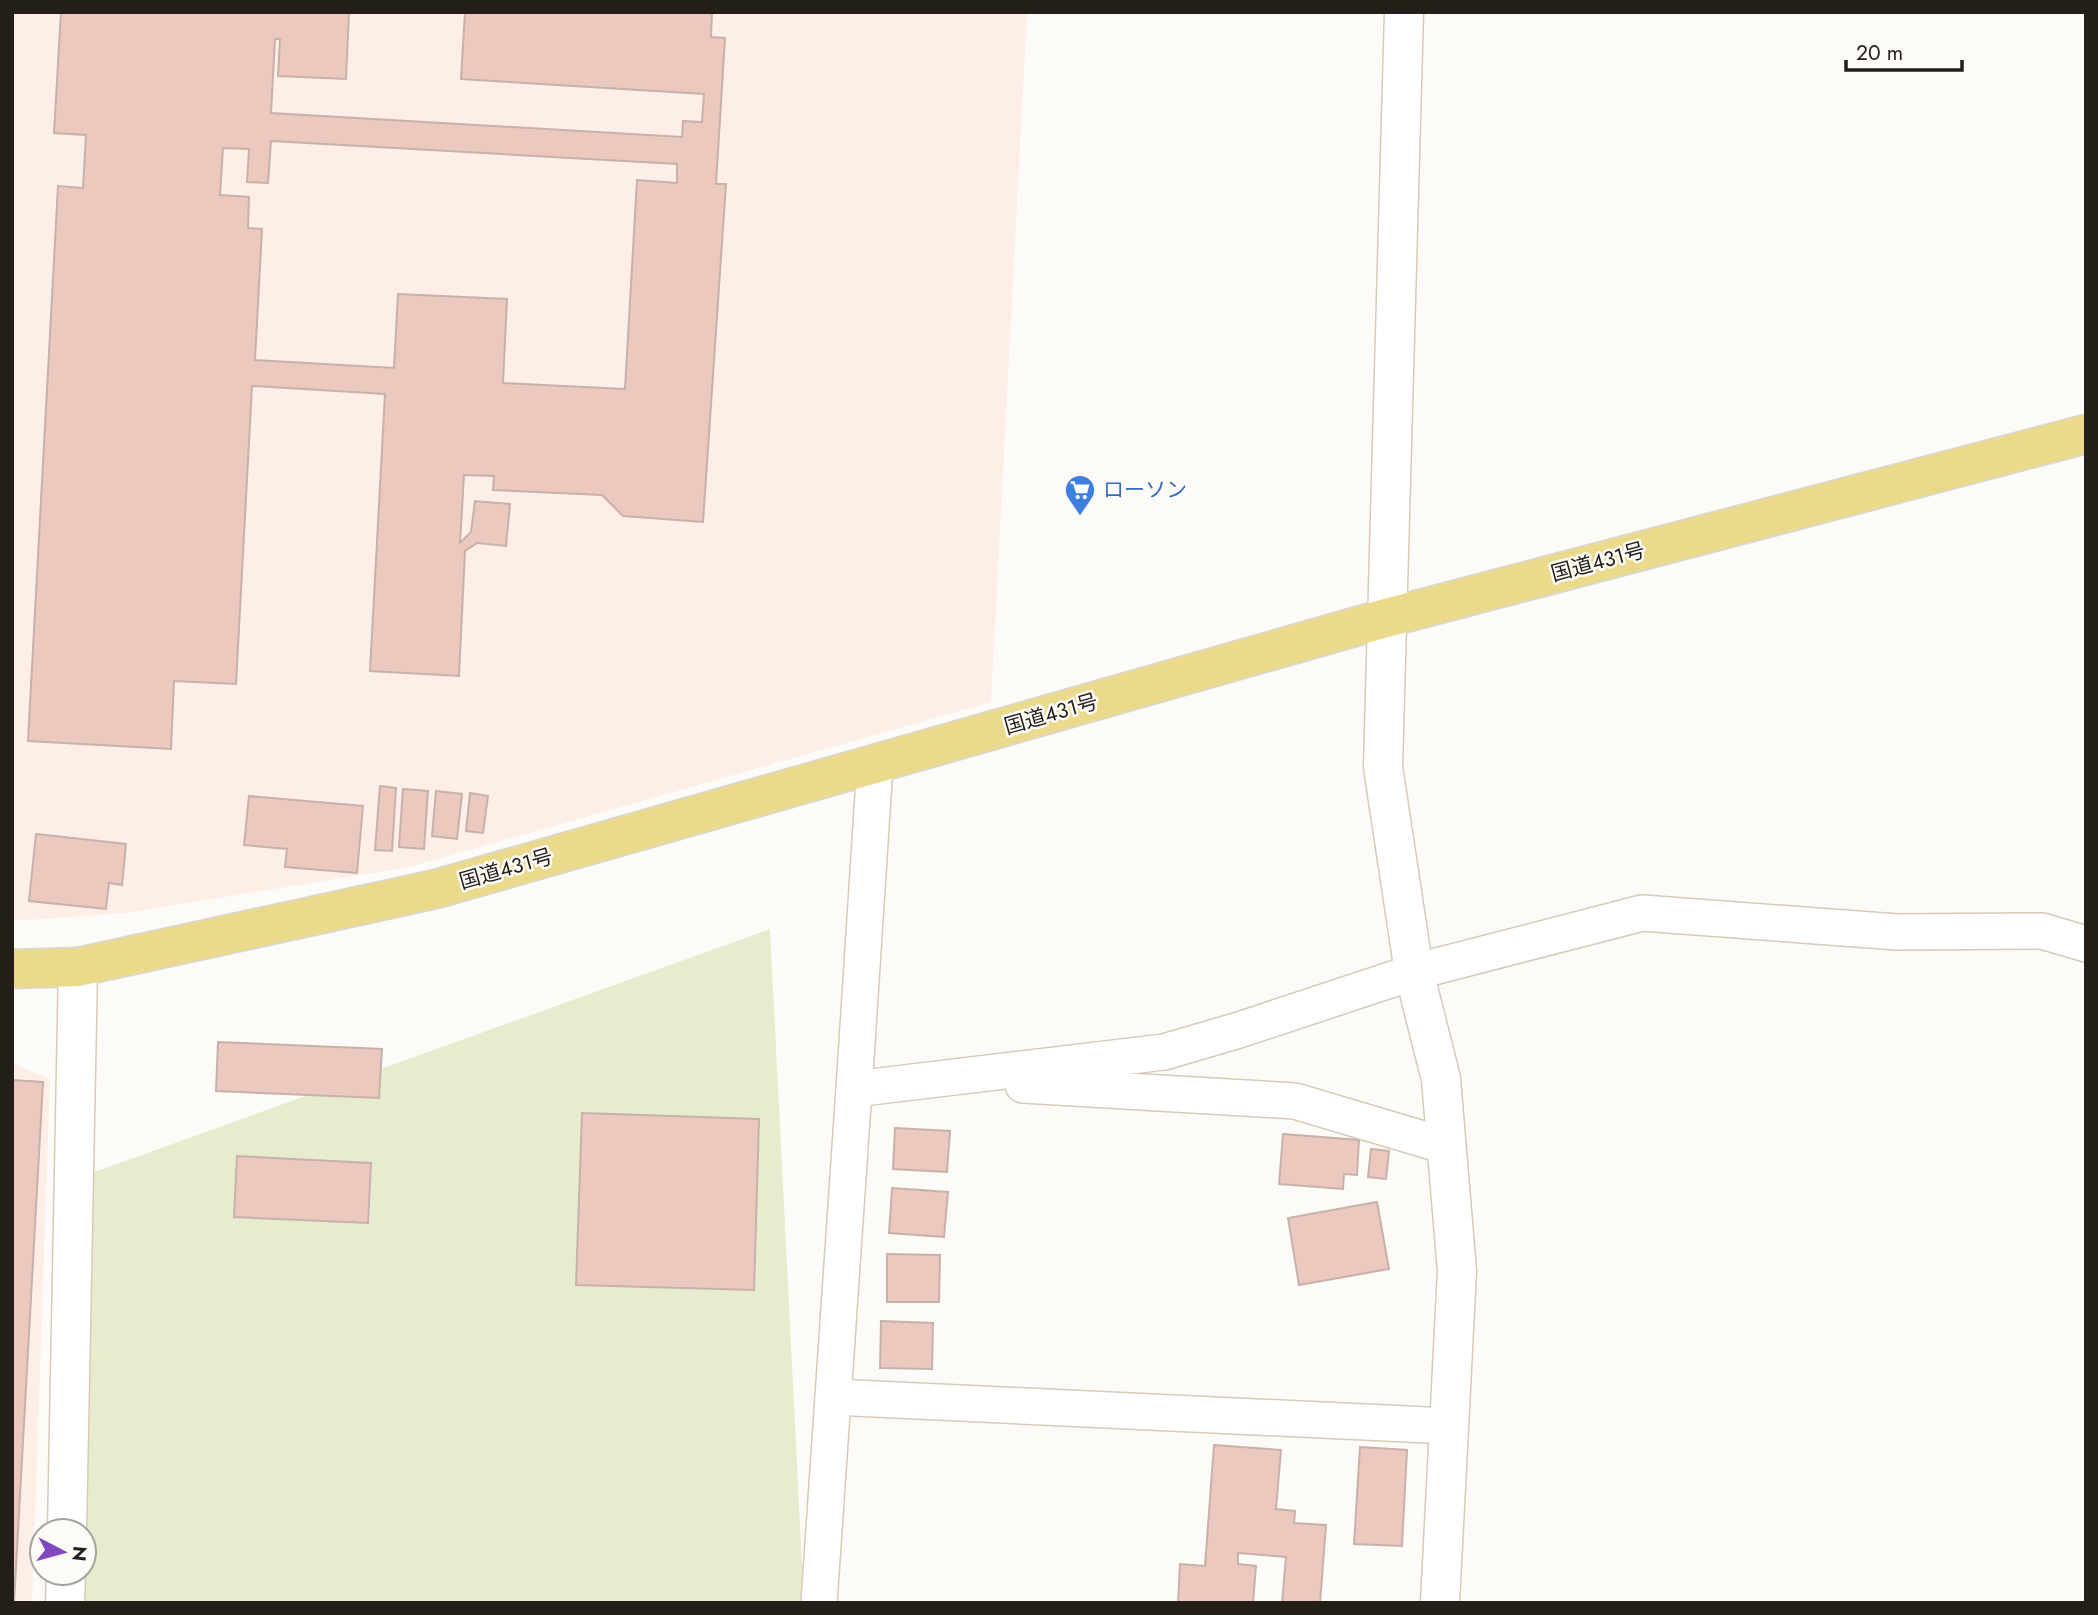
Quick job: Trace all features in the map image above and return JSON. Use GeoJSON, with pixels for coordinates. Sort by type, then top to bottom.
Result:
{"type":"FeatureCollection","features":[{"type":"Feature","properties":{"kind":"highway","name":"国道431号"},"geometry":{"type":"LineString","coordinates":[[12,969],[78,967],[436,889],[1386,618],[2086,434]]}},
{"type":"Feature","properties":{"kind":"street"},"geometry":{"type":"LineString","coordinates":[[1404,12],[1383,767],[1414,972],[1441,1079],[1457,1271],[1440,1603]]}},
{"type":"Feature","properties":{"kind":"street"},"geometry":{"type":"LineString","coordinates":[[819,1603],[875,765]]}},
{"type":"Feature","properties":{"kind":"street"},"geometry":{"type":"LineString","coordinates":[[854,1089],[1164,1052],[1414,972],[1642,913],[1896,932],[2042,931],[2086,944]]}},
{"type":"Feature","properties":{"kind":"street"},"geometry":{"type":"LineString","coordinates":[[67,1517],[78,967]]}},
{"type":"Feature","properties":{"kind":"street"},"geometry":{"type":"LineString","coordinates":[[935,1080],[1295,1101],[1446,1146]]}},
{"type":"Feature","properties":{"kind":"street"},"geometry":{"type":"LineString","coordinates":[[833,1397],[1449,1426]]}},
{"type":"Feature","properties":{"kind":"shaded area"},"geometry":{"type":"Polygon","coordinates":[[[12,12],[1027,12],[991,702],[409,867],[127,913],[12,921],[12,12]]]}},
{"type":"Feature","properties":{"kind":"shaded area"},"geometry":{"type":"Polygon","coordinates":[[[12,1063],[50,1079],[35,1517],[28,1517],[28,1587],[33,1587],[32,1603],[12,1603],[12,1063]]]}},
{"type":"Feature","properties":{"kind":"green space"},"geometry":{"type":"Polygon","coordinates":[[[770,929],[804,1603],[76,1603],[80,1587],[98,1587],[98,1517],[84,1517],[75,1179],[770,929]]]}},
{"type":"Feature","properties":{"kind":"building"},"geometry":{"type":"Polygon","coordinates":[[[61,12],[349,12],[346,79],[278,76],[280,39],[275,39],[271,113],[682,137],[683,121],[702,122],[704,94],[461,79],[465,12],[712,12],[711,37],[725,38],[716,184],[726,184],[703,522],[623,516],[602,495],[493,490],[494,476],[464,475],[460,543],[471,532],[475,501],[510,504],[506,546],[477,543],[465,551],[459,676],[370,671],[385,394],[252,386],[236,684],[174,681],[171,749],[28,741],[58,186],[83,188],[86,135],[54,133],[61,12]],[[271,141],[268,183],[247,182],[249,149],[223,148],[220,195],[249,197],[248,228],[262,229],[255,360],[394,368],[398,294],[507,299],[503,383],[625,389],[637,180],[677,183],[677,164],[271,141]]]}},
{"type":"Feature","properties":{"kind":"building"},"geometry":{"type":"Polygon","coordinates":[[[380,786],[396,788],[392,851],[375,850],[380,786]]]}},
{"type":"Feature","properties":{"kind":"building"},"geometry":{"type":"Polygon","coordinates":[[[403,789],[428,791],[424,849],[399,847],[403,789]]]}},
{"type":"Feature","properties":{"kind":"building"},"geometry":{"type":"Polygon","coordinates":[[[436,791],[462,794],[457,839],[432,836],[436,791]]]}},
{"type":"Feature","properties":{"kind":"building"},"geometry":{"type":"Polygon","coordinates":[[[470,793],[488,796],[483,833],[466,831],[470,793]]]}},
{"type":"Feature","properties":{"kind":"building"},"geometry":{"type":"Polygon","coordinates":[[[249,796],[363,806],[357,873],[285,867],[287,849],[244,845],[249,796]]]}},
{"type":"Feature","properties":{"kind":"building"},"geometry":{"type":"Polygon","coordinates":[[[36,834],[126,844],[122,885],[109,883],[106,909],[29,901],[36,834]]]}},
{"type":"Feature","properties":{"kind":"building"},"geometry":{"type":"Polygon","coordinates":[[[218,1042],[382,1049],[379,1098],[216,1091],[218,1042]]]}},
{"type":"Feature","properties":{"kind":"building"},"geometry":{"type":"Polygon","coordinates":[[[12,1080],[43,1082],[14,1603],[12,1603],[12,1080]]]}},
{"type":"Feature","properties":{"kind":"building"},"geometry":{"type":"Polygon","coordinates":[[[582,1113],[759,1119],[754,1290],[576,1285],[582,1113]]]}},
{"type":"Feature","properties":{"kind":"building"},"geometry":{"type":"Polygon","coordinates":[[[895,1128],[950,1131],[947,1172],[893,1169],[895,1128]]]}},
{"type":"Feature","properties":{"kind":"building"},"geometry":{"type":"Polygon","coordinates":[[[1283,1134],[1359,1140],[1357,1175],[1344,1174],[1343,1189],[1279,1184],[1283,1134]]]}},
{"type":"Feature","properties":{"kind":"building"},"geometry":{"type":"Polygon","coordinates":[[[1371,1149],[1389,1151],[1386,1179],[1368,1177],[1371,1149]]]}},
{"type":"Feature","properties":{"kind":"building"},"geometry":{"type":"Polygon","coordinates":[[[237,1156],[371,1163],[368,1223],[234,1217],[237,1156]]]}},
{"type":"Feature","properties":{"kind":"building"},"geometry":{"type":"Polygon","coordinates":[[[892,1188],[948,1192],[944,1237],[889,1233],[892,1188]]]}},
{"type":"Feature","properties":{"kind":"building"},"geometry":{"type":"Polygon","coordinates":[[[1377,1202],[1389,1269],[1299,1285],[1288,1218],[1377,1202]]]}},
{"type":"Feature","properties":{"kind":"building"},"geometry":{"type":"Polygon","coordinates":[[[887,1254],[940,1255],[939,1302],[887,1302],[887,1254]]]}},
{"type":"Feature","properties":{"kind":"building"},"geometry":{"type":"Polygon","coordinates":[[[881,1321],[933,1323],[932,1369],[880,1368],[881,1321]]]}},
{"type":"Feature","properties":{"kind":"building"},"geometry":{"type":"Polygon","coordinates":[[[1214,1445],[1281,1450],[1276,1509],[1295,1511],[1294,1523],[1326,1525],[1320,1603],[1282,1603],[1286,1557],[1238,1553],[1238,1564],[1256,1566],[1253,1603],[1178,1603],[1180,1564],[1205,1566],[1214,1445]]]}},
{"type":"Feature","properties":{"kind":"building"},"geometry":{"type":"Polygon","coordinates":[[[1360,1447],[1407,1450],[1402,1546],[1354,1544],[1360,1447]]]}},
{"type":"Feature","properties":{"kind":"place","name":"ローソン"},"geometry":{"type":"Point","coordinates":[1080,517]}}]}
